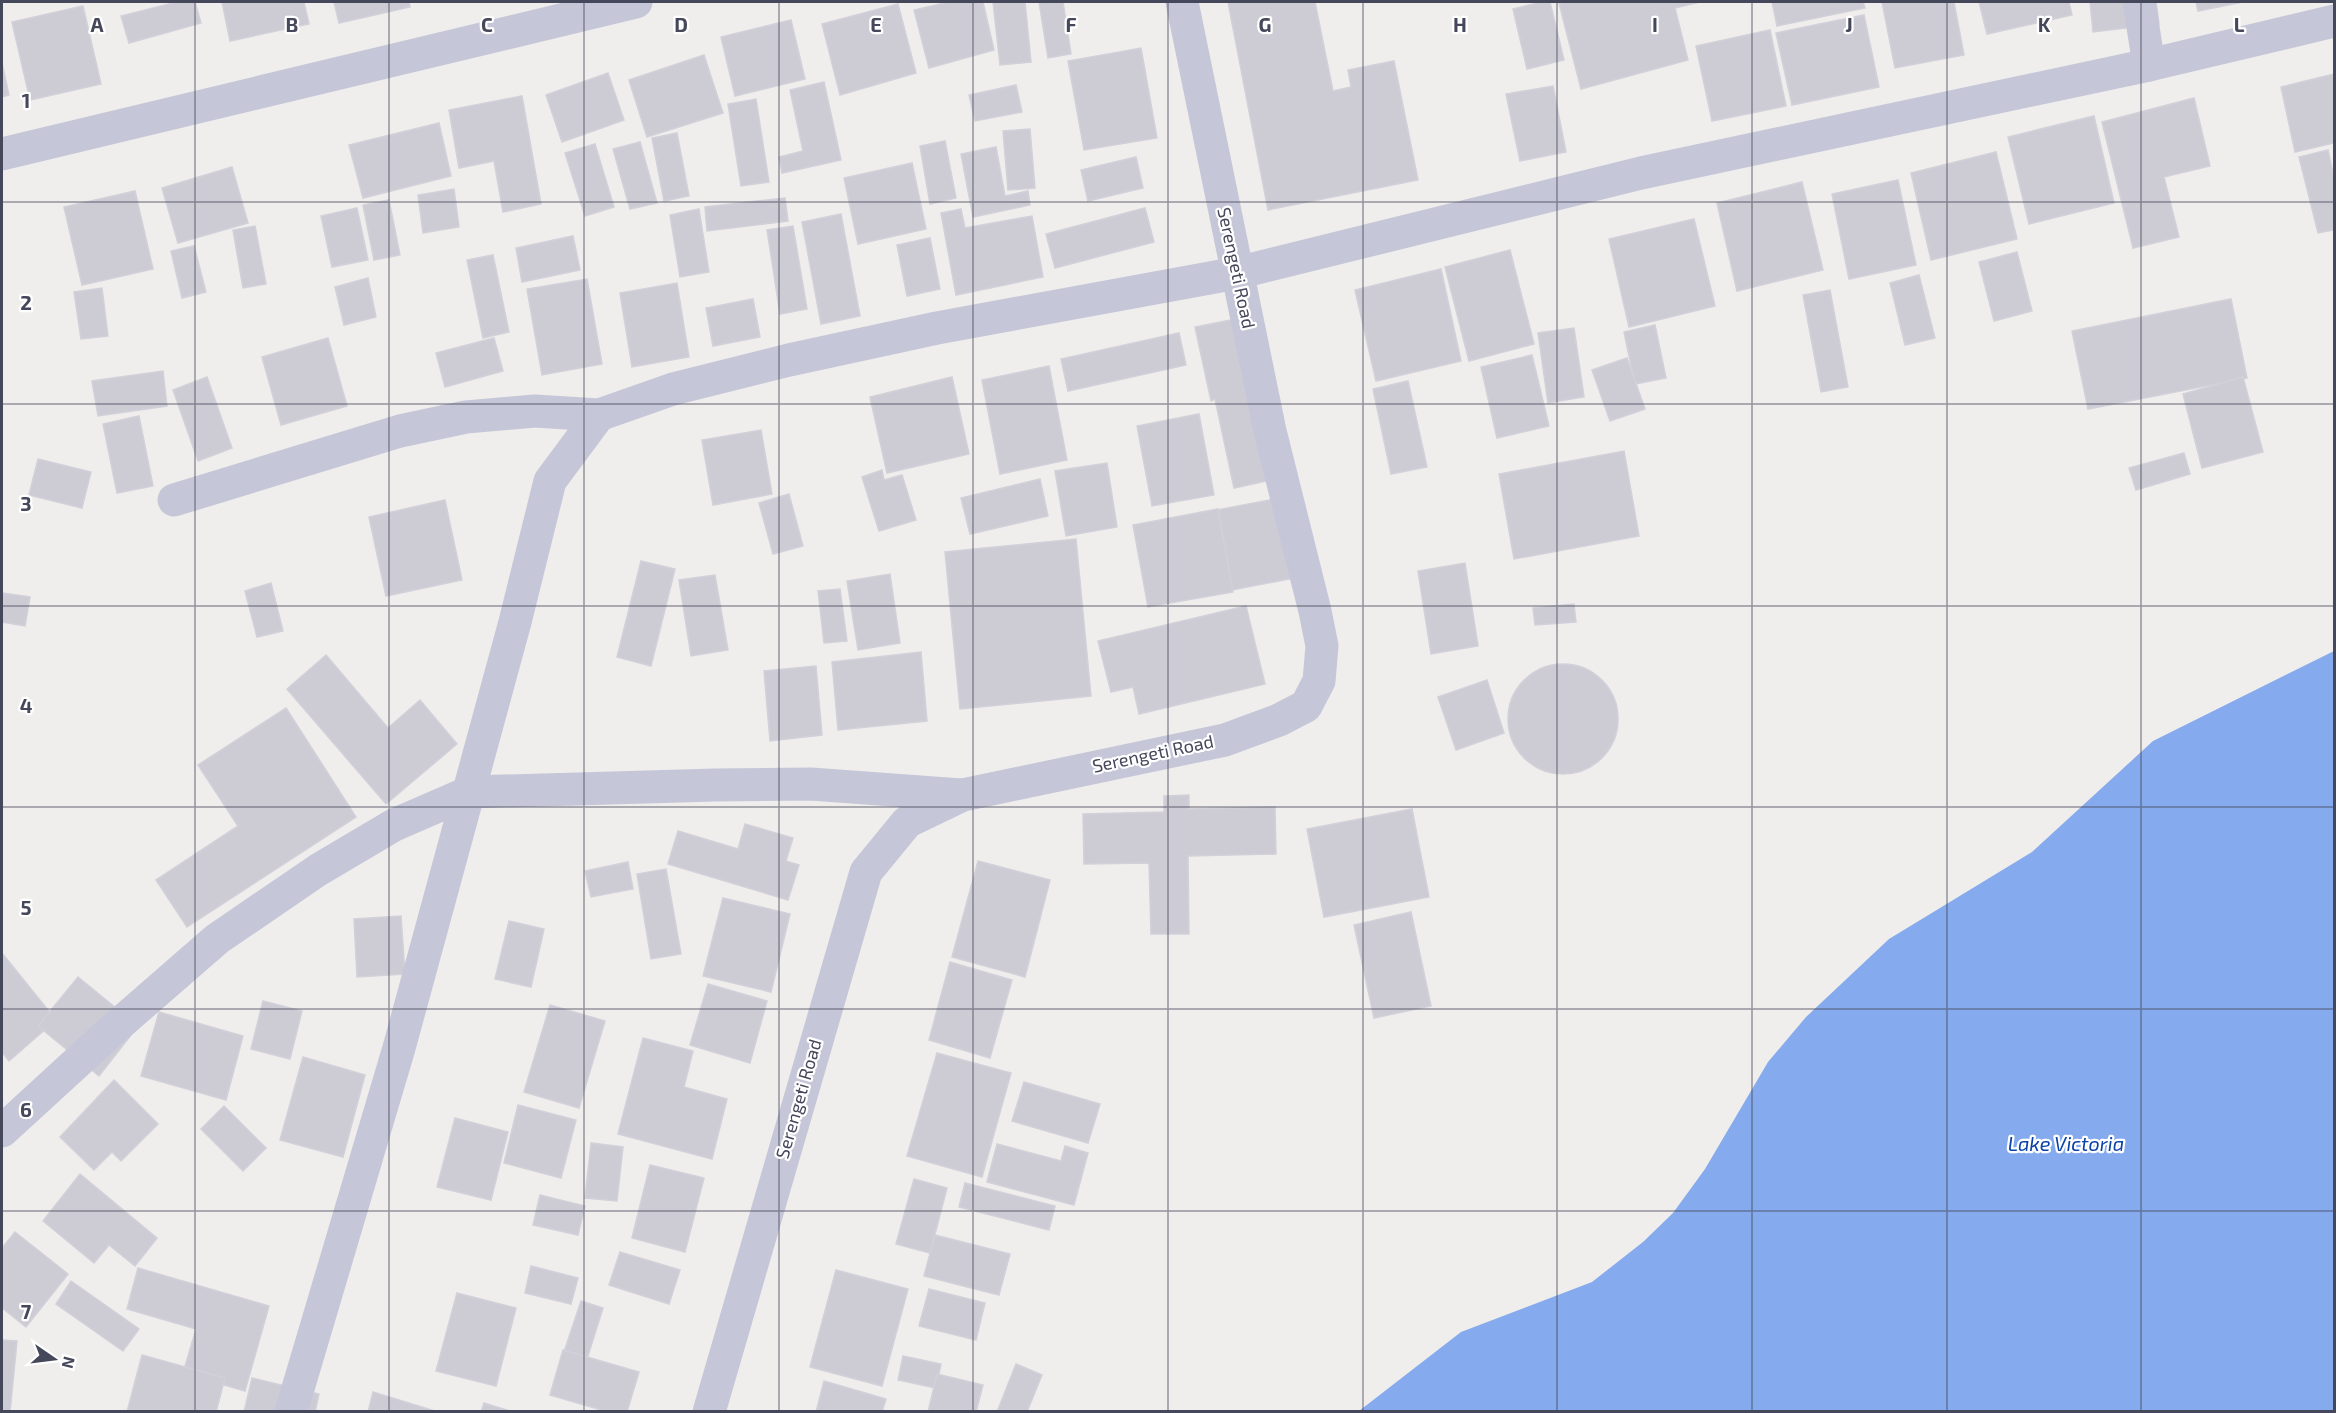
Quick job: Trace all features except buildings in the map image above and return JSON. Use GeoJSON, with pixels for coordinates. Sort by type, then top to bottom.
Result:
{"type":"FeatureCollection","features":[{"type":"Feature","properties":{"kind":"street"},"geometry":{"type":"LineString","coordinates":[[2,154],[636,2]]}},
{"type":"Feature","properties":{"kind":"street","name":"Serengeti Road"},"geometry":{"type":"LineString","coordinates":[[709,1412],[866,872],[907,822],[963,795],[1225,740],[1279,720],[1306,706],[1319,681],[1322,646],[1270,431],[1182,2]]}},
{"type":"Feature","properties":{"kind":"street"},"geometry":{"type":"LineString","coordinates":[[2139,2],[2150,65]]}},
{"type":"Feature","properties":{"kind":"street"},"geometry":{"type":"LineString","coordinates":[[174,500],[400,431],[466,417],[535,411],[599,415],[673,389],[800,358],[937,327],[1237,273],[1641,173],[2150,65],[2334,21]]}},
{"type":"Feature","properties":{"kind":"street"},"geometry":{"type":"LineString","coordinates":[[291,1412],[399,1048],[470,792],[550,481],[599,415]]}},
{"type":"Feature","properties":{"kind":"street"},"geometry":{"type":"LineString","coordinates":[[2,1131],[109,1033],[217,939],[318,870],[385,831],[470,792],[692,785],[812,784],[963,795]]}},
{"type":"Feature","properties":{"kind":"water","name":"Lake Victoria"},"geometry":{"type":"Polygon","coordinates":[[[2334,651],[2334,1411],[1359,1411],[1461,1332],[1592,1282],[1643,1242],[1673,1213],[1705,1169],[1768,1062],[1806,1017],[1889,939],[2032,852],[2153,741],[2334,651]]]}}]}
